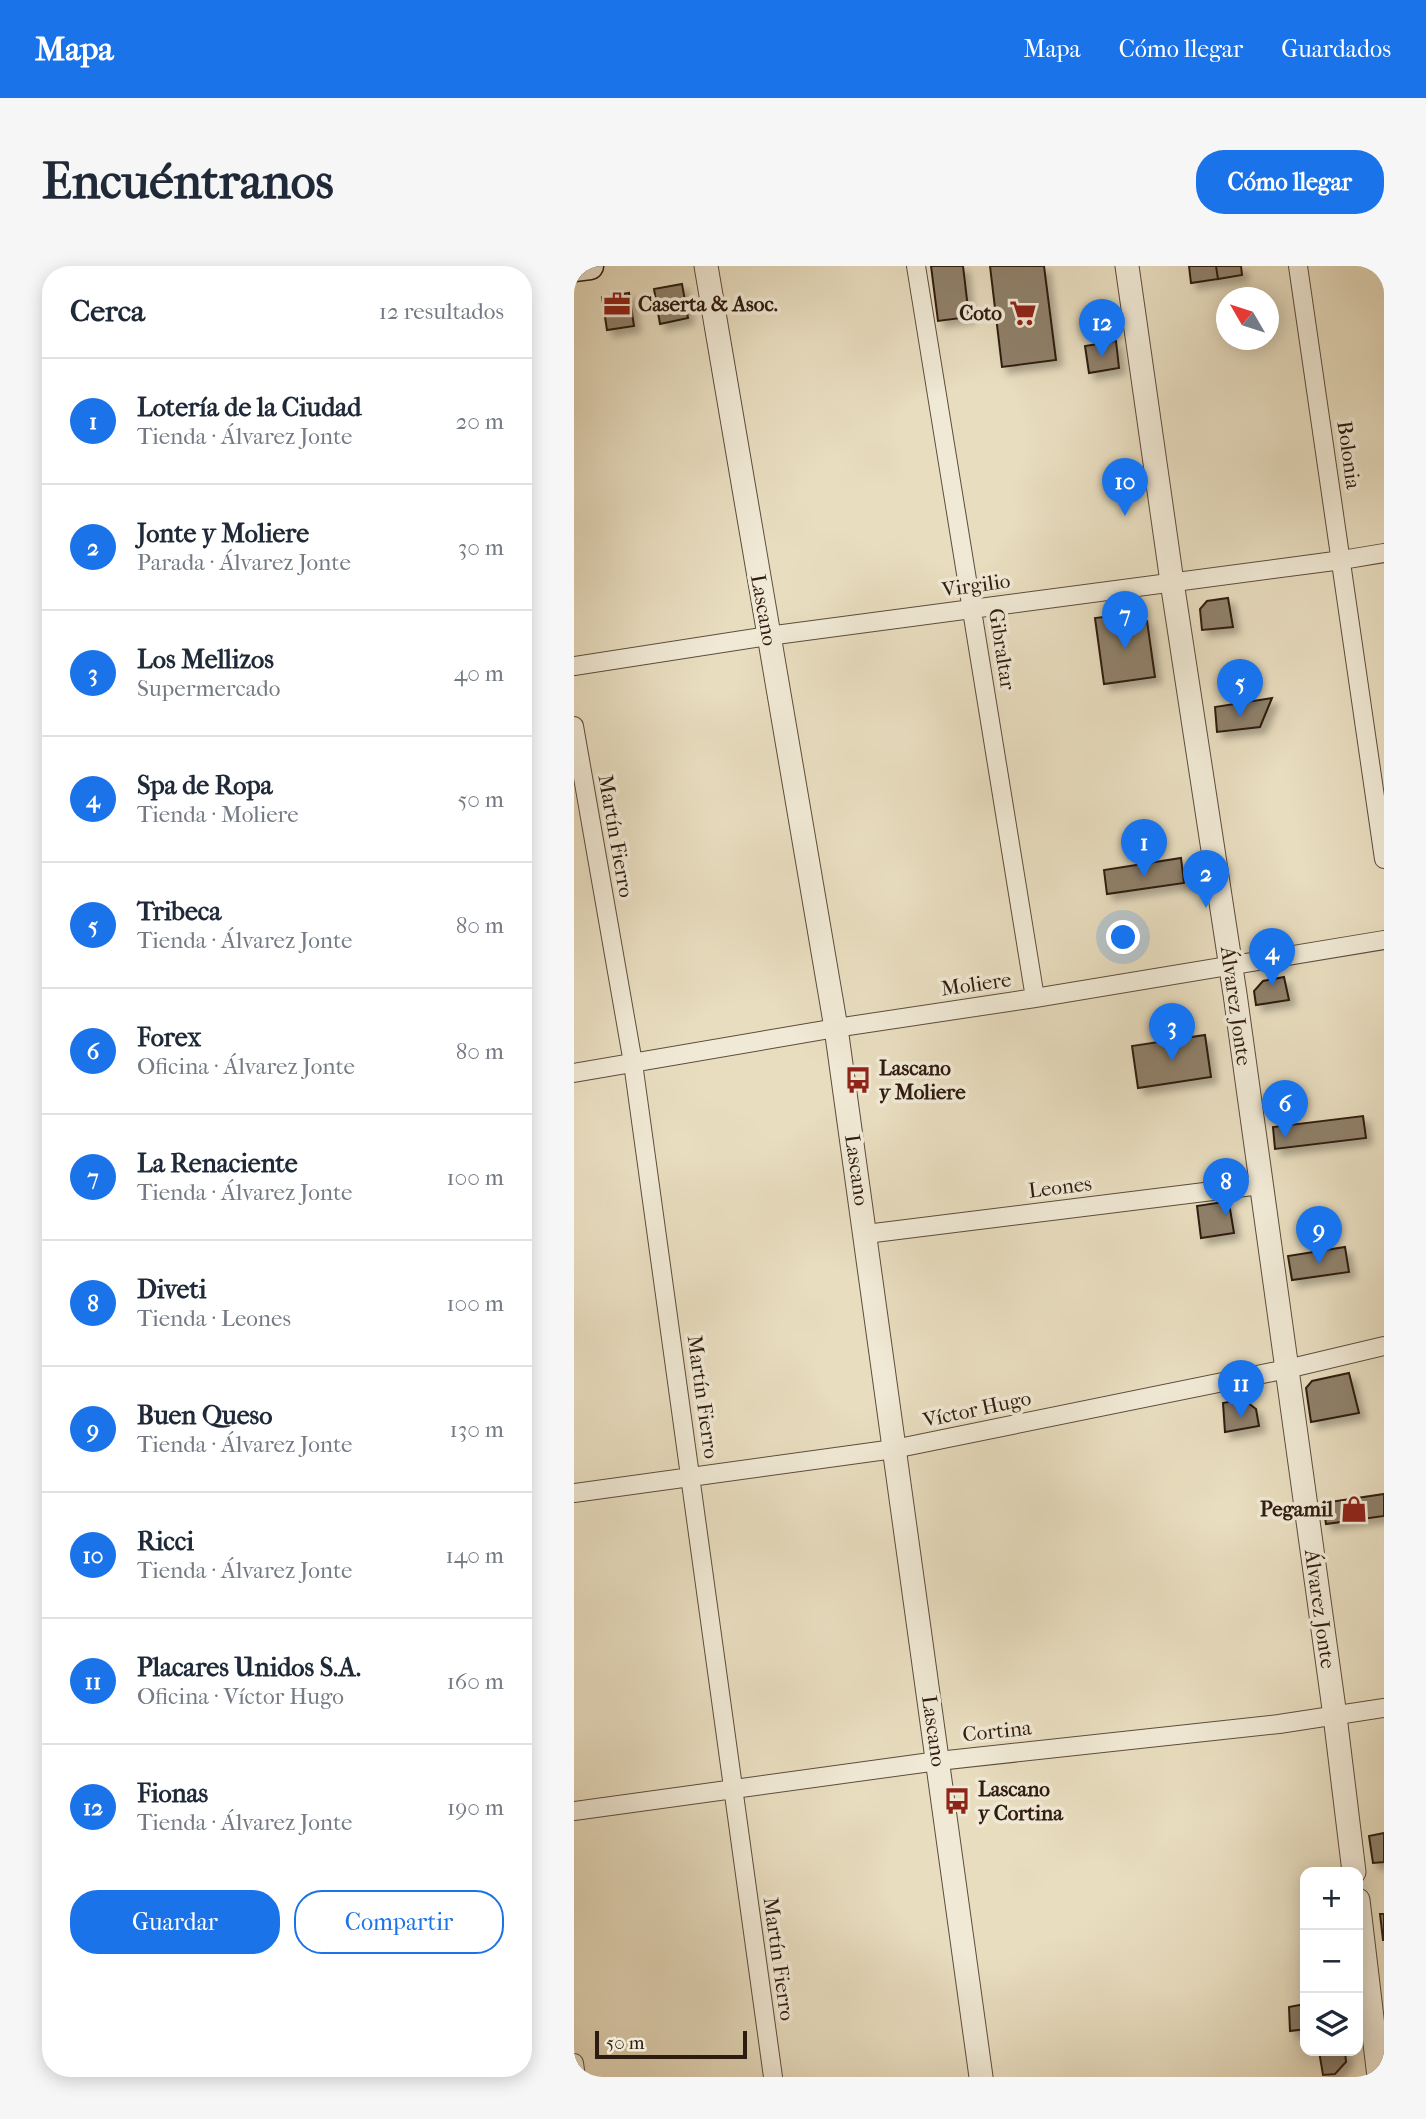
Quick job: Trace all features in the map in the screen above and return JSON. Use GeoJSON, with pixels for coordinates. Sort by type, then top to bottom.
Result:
{"type":"FeatureCollection","features":[{"type":"Feature","properties":{"kind":"main road"},"geometry":{"type":"LineString","coordinates":[[574,268],[590,266]]}},
{"type":"Feature","properties":{"kind":"street","name":"Lascano"},"geometry":{"type":"LineString","coordinates":[[706,266],[836,1028],[981,2077]]}},
{"type":"Feature","properties":{"kind":"street","name":"Gibraltar"},"geometry":{"type":"LineString","coordinates":[[916,266],[1035,998]]}},
{"type":"Feature","properties":{"kind":"street","name":"Álvarez Jonte"},"geometry":{"type":"LineString","coordinates":[[1127,266],[1171,582],[1231,965],[1353,1867]]}},
{"type":"Feature","properties":{"kind":"street","name":"Bolonia"},"geometry":{"type":"LineString","coordinates":[[1298,266],[1384,859]]}},
{"type":"Feature","properties":{"kind":"street","name":"Virgilio"},"geometry":{"type":"LineString","coordinates":[[574,666],[768,636],[1342,560],[1384,552]]}},
{"type":"Feature","properties":{"kind":"street","name":"Martín Fierro"},"geometry":{"type":"LineString","coordinates":[[574,726],[633,1063],[773,2077]]}},
{"type":"Feature","properties":{"kind":"street","name":"Moliere"},"geometry":{"type":"LineString","coordinates":[[574,1073],[1384,940]]}},
{"type":"Feature","properties":{"kind":"street","name":"Leones"},"geometry":{"type":"LineString","coordinates":[[866,1234],[1261,1185]]}},
{"type":"Feature","properties":{"kind":"street","name":"Víctor Hugo"},"geometry":{"type":"LineString","coordinates":[[574,1493],[894,1449],[1287,1369],[1384,1346]]}},
{"type":"Feature","properties":{"kind":"street","name":"Cortina"},"geometry":{"type":"LineString","coordinates":[[574,1811],[733,1791],[938,1760],[1335,1716],[1384,1708]]}},
{"type":"Feature","properties":{"kind":"street"},"geometry":{"type":"LineString","coordinates":[[1362,1930],[1380,2077]]}},
{"type":"Feature","properties":{"kind":"street"},"geometry":{"type":"LineString","coordinates":[[574,2063],[576,2077]]}},
{"type":"Feature","properties":{"kind":"building"},"geometry":{"type":"Polygon","coordinates":[[[931,266],[963,266],[969,317],[938,321],[931,266]]]}},
{"type":"Feature","properties":{"kind":"building","name":"Coto"},"geometry":{"type":"Polygon","coordinates":[[[990,266],[1044,266],[1056,360],[1002,367],[990,266]]]}},
{"type":"Feature","properties":{"kind":"building"},"geometry":{"type":"Polygon","coordinates":[[[1189,266],[1216,266],[1218,279],[1191,283],[1189,266]]]}},
{"type":"Feature","properties":{"kind":"building"},"geometry":{"type":"Polygon","coordinates":[[[1216,266],[1241,266],[1242,275],[1218,279],[1216,266]]]}},
{"type":"Feature","properties":{"kind":"building"},"geometry":{"type":"Polygon","coordinates":[[[682,284],[688,318],[660,324],[654,289],[682,284]]]}},
{"type":"Feature","properties":{"kind":"building"},"geometry":{"type":"Polygon","coordinates":[[[629,293],[634,326],[607,330],[602,297],[629,293]]]}},
{"type":"Feature","properties":{"kind":"building"},"geometry":{"type":"Polygon","coordinates":[[[1116,341],[1119,368],[1089,373],[1085,346],[1116,341]]]}},
{"type":"Feature","properties":{"kind":"building"},"geometry":{"type":"Polygon","coordinates":[[[1228,598],[1233,627],[1202,630],[1200,609],[1207,601],[1228,598]]]}},
{"type":"Feature","properties":{"kind":"building"},"geometry":{"type":"Polygon","coordinates":[[[1136,613],[1147,621],[1155,677],[1104,684],[1095,618],[1136,613]]]}},
{"type":"Feature","properties":{"kind":"building"},"geometry":{"type":"Polygon","coordinates":[[[1272,698],[1260,727],[1217,732],[1215,707],[1272,698]]]}},
{"type":"Feature","properties":{"kind":"building"},"geometry":{"type":"Polygon","coordinates":[[[1181,858],[1184,883],[1107,894],[1104,870],[1181,858]]]}},
{"type":"Feature","properties":{"kind":"building"},"geometry":{"type":"Polygon","coordinates":[[[1284,977],[1289,1000],[1256,1005],[1254,991],[1263,981],[1284,977]]]}},
{"type":"Feature","properties":{"kind":"building"},"geometry":{"type":"Polygon","coordinates":[[[1205,1035],[1211,1077],[1138,1088],[1132,1046],[1205,1035]]]}},
{"type":"Feature","properties":{"kind":"building"},"geometry":{"type":"Polygon","coordinates":[[[1363,1116],[1366,1138],[1275,1149],[1273,1127],[1363,1116]]]}},
{"type":"Feature","properties":{"kind":"building"},"geometry":{"type":"Polygon","coordinates":[[[1223,1202],[1230,1209],[1234,1233],[1201,1238],[1197,1206],[1223,1202]]]}},
{"type":"Feature","properties":{"kind":"building"},"geometry":{"type":"Polygon","coordinates":[[[1345,1247],[1349,1272],[1292,1280],[1288,1256],[1345,1247]]]}},
{"type":"Feature","properties":{"kind":"building"},"geometry":{"type":"Polygon","coordinates":[[[1349,1373],[1359,1413],[1311,1422],[1306,1388],[1312,1381],[1349,1373]]]}},
{"type":"Feature","properties":{"kind":"building"},"geometry":{"type":"Polygon","coordinates":[[[1243,1399],[1256,1409],[1259,1426],[1225,1432],[1223,1403],[1243,1399]]]}},
{"type":"Feature","properties":{"kind":"building","name":"Pegamil"},"geometry":{"type":"Polygon","coordinates":[[[1384,1494],[1384,1516],[1326,1524],[1323,1503],[1384,1494]]]}},
{"type":"Feature","properties":{"kind":"building"},"geometry":{"type":"Polygon","coordinates":[[[1384,1833],[1384,1862],[1373,1863],[1369,1836],[1384,1833]]]}},
{"type":"Feature","properties":{"kind":"building"},"geometry":{"type":"Polygon","coordinates":[[[1380,1914],[1384,1914],[1384,1940],[1383,1940],[1380,1914]]]}},
{"type":"Feature","properties":{"kind":"building"},"geometry":{"type":"Polygon","coordinates":[[[1300,2005],[1300,2030],[1290,2031],[1289,2007],[1300,2005]]]}},
{"type":"Feature","properties":{"kind":"building"},"geometry":{"type":"Polygon","coordinates":[[[1320,2056],[1345,2056],[1346,2062],[1335,2074],[1323,2075],[1320,2056]]]}},
{"type":"Feature","properties":{"kind":"place","name":"Caserta & Asoc."},"geometry":{"type":"Point","coordinates":[617,304]}},
{"type":"Feature","properties":{"kind":"place","name":"Coto"},"geometry":{"type":"Point","coordinates":[1023,313]}},
{"type":"Feature","properties":{"kind":"place","name":"Fionas"},"geometry":{"type":"Point","coordinates":[1102,357]}},
{"type":"Feature","properties":{"kind":"place","name":"Ricci"},"geometry":{"type":"Point","coordinates":[1125,516]}},
{"type":"Feature","properties":{"kind":"place","name":"La Renaciente"},"geometry":{"type":"Point","coordinates":[1125,649]}},
{"type":"Feature","properties":{"kind":"place","name":"Tribeca"},"geometry":{"type":"Point","coordinates":[1240,717]}},
{"type":"Feature","properties":{"kind":"place","name":"Lotería de la Ciudad"},"geometry":{"type":"Point","coordinates":[1144,877]}},
{"type":"Feature","properties":{"kind":"place","name":"Jonte y Moliere"},"geometry":{"type":"Point","coordinates":[1206,908]}},
{"type":"Feature","properties":{"kind":"place","name":"Spa de Ropa"},"geometry":{"type":"Point","coordinates":[1272,986]}},
{"type":"Feature","properties":{"kind":"place","name":"Los Mellizos"},"geometry":{"type":"Point","coordinates":[1172,1061]}},
{"type":"Feature","properties":{"kind":"place","name":"Lascano y Moliere"},"geometry":{"type":"Point","coordinates":[858,1080]}},
{"type":"Feature","properties":{"kind":"place","name":"Forex"},"geometry":{"type":"Point","coordinates":[1285,1138]}},
{"type":"Feature","properties":{"kind":"place","name":"Diveti"},"geometry":{"type":"Point","coordinates":[1226,1216]}},
{"type":"Feature","properties":{"kind":"place","name":"Buen Queso"},"geometry":{"type":"Point","coordinates":[1319,1264]}},
{"type":"Feature","properties":{"kind":"place","name":"Placares Unidos S.A."},"geometry":{"type":"Point","coordinates":[1241,1418]}},
{"type":"Feature","properties":{"kind":"place","name":"Pegamil"},"geometry":{"type":"Point","coordinates":[1354,1509]}},
{"type":"Feature","properties":{"kind":"place","name":"Lascano y Cortina"},"geometry":{"type":"Point","coordinates":[957,1801]}}]}
